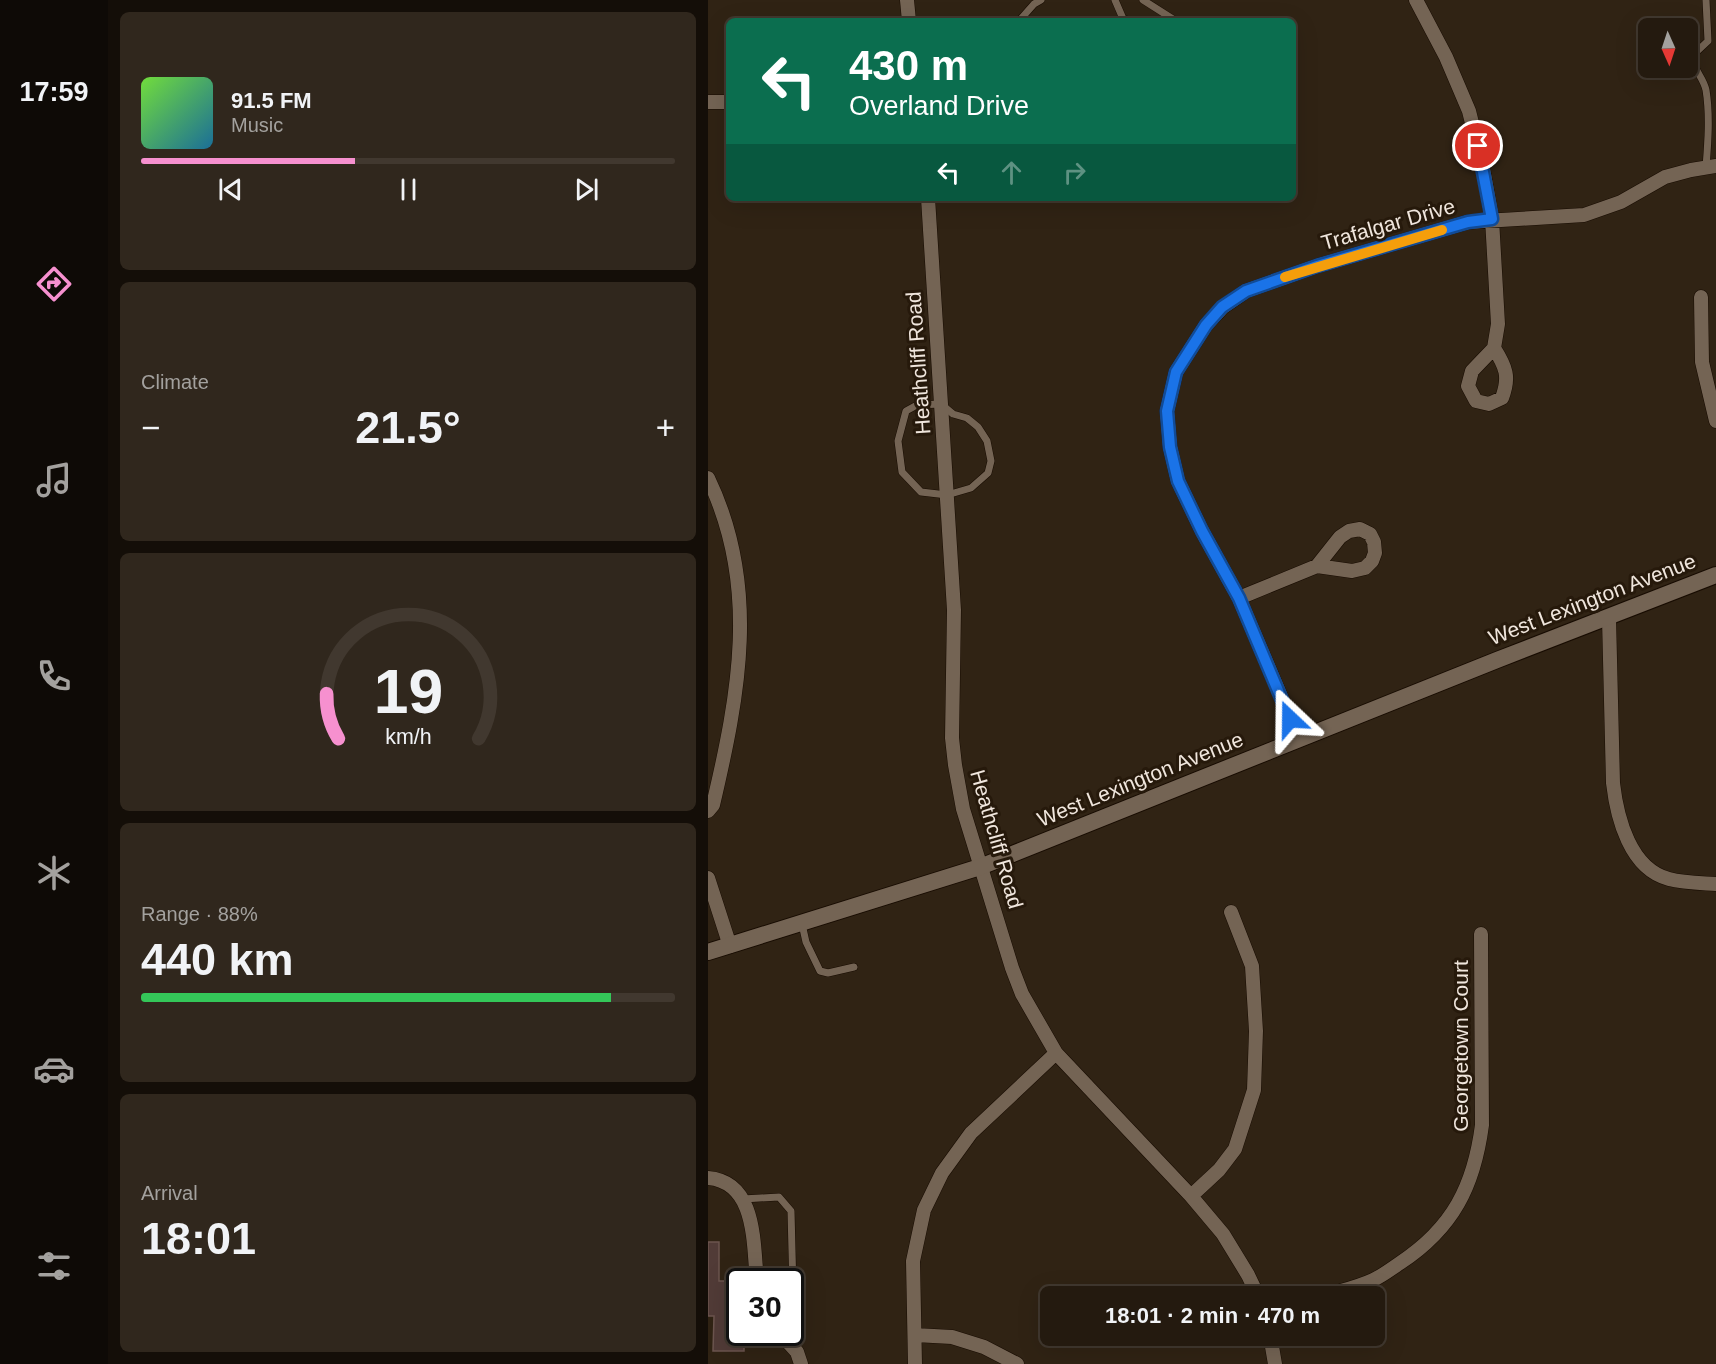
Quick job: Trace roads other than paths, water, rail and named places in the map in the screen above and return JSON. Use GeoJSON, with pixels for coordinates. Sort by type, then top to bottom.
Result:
{"type":"FeatureCollection","features":[{"type":"Feature","properties":{"kind":"street"},"geometry":{"type":"LineString","coordinates":[[907,0],[909,18]]}},
{"type":"Feature","properties":{"kind":"street"},"geometry":{"type":"LineString","coordinates":[[1416,0],[1446,57],[1469,111],[1482,163],[1492,219],[1498,324],[1494,348]]}},
{"type":"Feature","properties":{"kind":"street"},"geometry":{"type":"LineString","coordinates":[[708,102],[726,102]]}},
{"type":"Feature","properties":{"kind":"street","name":"Trafalgar Drive"},"geometry":{"type":"LineString","coordinates":[[1299,739],[1239,598],[1202,531],[1178,481],[1170,447],[1167,411],[1176,372],[1206,325],[1222,307],[1259,285],[1468,222],[1584,215],[1620,202],[1665,177],[1711,166]]}},
{"type":"Feature","properties":{"kind":"street","name":"Heathcliff Road"},"geometry":{"type":"LineString","coordinates":[[928,201],[954,610],[952,738],[963,809],[980,867],[1011,968],[1022,994],[1056,1053],[1191,1196],[1222,1234],[1253,1286]]}},
{"type":"Feature","properties":{"kind":"street"},"geometry":{"type":"LineString","coordinates":[[1701,297],[1702,362],[1716,421]]}},
{"type":"Feature","properties":{"kind":"street"},"geometry":{"type":"LineString","coordinates":[[708,478],[732,542],[740,593],[741,633],[737,686],[727,741],[713,806],[708,811]]}},
{"type":"Feature","properties":{"kind":"street"},"geometry":{"type":"LineString","coordinates":[[1239,598],[1317,566]]}},
{"type":"Feature","properties":{"kind":"street","name":"West Lexington Avenue"},"geometry":{"type":"LineString","coordinates":[[708,952],[980,867],[1716,576]]}},
{"type":"Feature","properties":{"kind":"street"},"geometry":{"type":"LineString","coordinates":[[1609,618],[1612,783],[1616,810],[1626,837],[1653,872],[1668,879],[1716,884]]}},
{"type":"Feature","properties":{"kind":"street"},"geometry":{"type":"LineString","coordinates":[[708,878],[730,946]]}},
{"type":"Feature","properties":{"kind":"street"},"geometry":{"type":"LineString","coordinates":[[1191,1196],[1219,1170],[1235,1149],[1254,1090],[1256,1031],[1252,966],[1231,912]]}},
{"type":"Feature","properties":{"kind":"street","name":"Georgetown Court"},"geometry":{"type":"LineString","coordinates":[[1355,1286],[1373,1280],[1413,1254],[1440,1230],[1466,1191],[1478,1156],[1482,1125],[1481,934]]}},
{"type":"Feature","properties":{"kind":"street"},"geometry":{"type":"LineString","coordinates":[[915,1364],[913,1261],[924,1210],[942,1173],[971,1132],[1056,1053]]}},
{"type":"Feature","properties":{"kind":"street"},"geometry":{"type":"LineString","coordinates":[[708,1178],[731,1185],[743,1199],[750,1228],[755,1268]]}},
{"type":"Feature","properties":{"kind":"street"},"geometry":{"type":"LineString","coordinates":[[915,1335],[952,1336],[984,1347],[1017,1364]]}},
{"type":"Feature","properties":{"kind":"street"},"geometry":{"type":"LineString","coordinates":[[1272,1346],[1275,1364]]}},
{"type":"Feature","properties":{"kind":"street"},"geometry":{"type":"LineString","coordinates":[[794,1348],[801,1364]]}},
{"type":"Feature","properties":{"kind":"lane"},"geometry":{"type":"LineString","coordinates":[[1022,18],[1034,4],[1041,0]]}},
{"type":"Feature","properties":{"kind":"lane"},"geometry":{"type":"LineString","coordinates":[[1115,0],[1122,18]]}},
{"type":"Feature","properties":{"kind":"lane"},"geometry":{"type":"LineString","coordinates":[[1143,0],[1171,18]]}},
{"type":"Feature","properties":{"kind":"lane"},"geometry":{"type":"LineString","coordinates":[[1706,0],[1708,41],[1693,55],[1693,66],[1706,88],[1711,166]]}},
{"type":"Feature","properties":{"kind":"lane"},"geometry":{"type":"LineString","coordinates":[[941,404],[953,414],[967,418],[978,427],[987,441],[991,461],[988,473],[971,489],[947,495],[921,492],[902,472],[898,441],[906,411],[917,405],[941,404]]}},
{"type":"Feature","properties":{"kind":"lane"},"geometry":{"type":"LineString","coordinates":[[802,924],[806,942],[820,971],[828,974],[854,968]]}},
{"type":"Feature","properties":{"kind":"lane"},"geometry":{"type":"LineString","coordinates":[[743,1199],[779,1197],[791,1211],[792,1268]]}}]}
